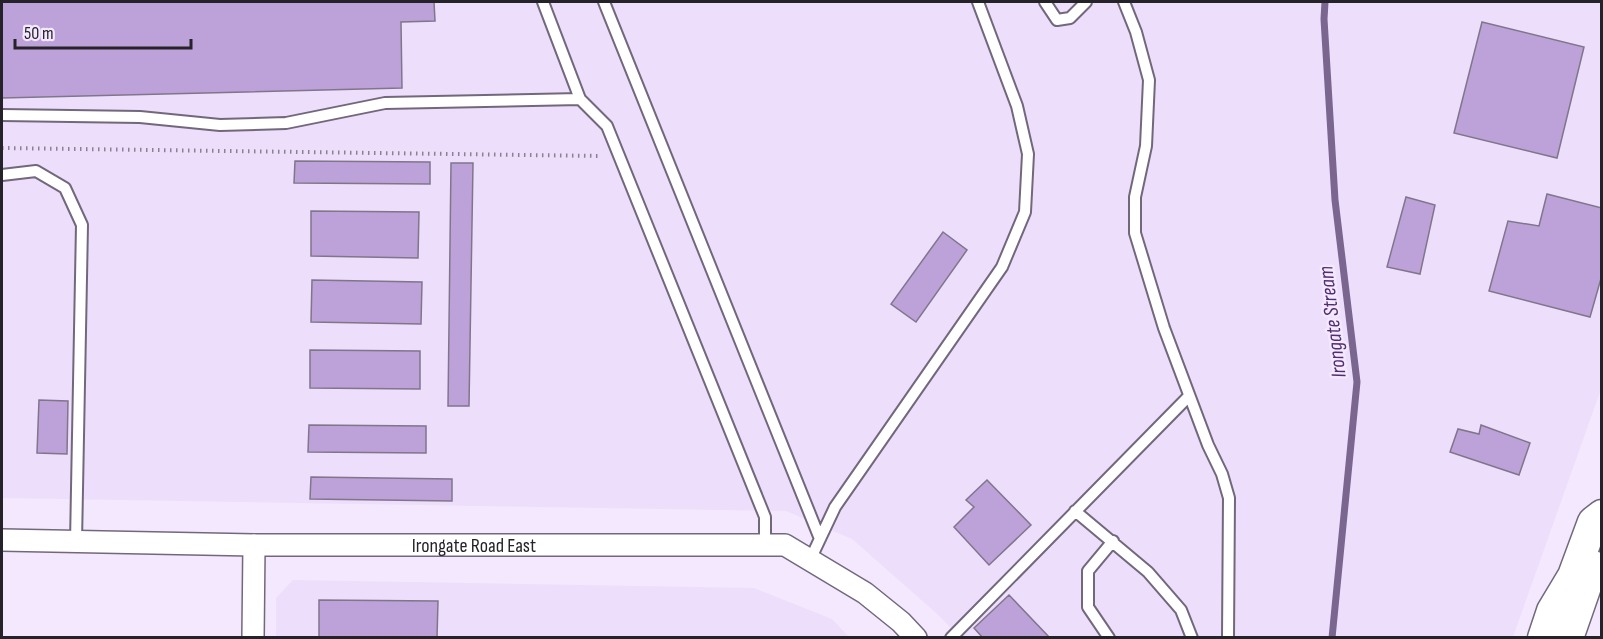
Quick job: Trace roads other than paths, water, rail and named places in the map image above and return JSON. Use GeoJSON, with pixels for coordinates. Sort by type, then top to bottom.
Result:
{"type":"FeatureCollection","features":[{"type":"Feature","properties":{"kind":"main road"},"geometry":{"type":"LineString","coordinates":[[1543,638],[1552,611],[1573,576],[1593,522],[1602,515]]}},
{"type":"Feature","properties":{"kind":"main road"},"geometry":{"type":"LineString","coordinates":[[1569,638],[1602,534]]}},
{"type":"Feature","properties":{"kind":"street","name":"Irongate Road East"},"geometry":{"type":"LineString","coordinates":[[2,540],[254,545],[785,545],[865,593],[901,622],[916,638]]}},
{"type":"Feature","properties":{"kind":"street"},"geometry":{"type":"LineString","coordinates":[[253,638],[254,545]]}},
{"type":"Feature","properties":{"kind":"lane"},"geometry":{"type":"LineString","coordinates":[[543,2],[580,99],[607,126],[765,518],[765,545]]}},
{"type":"Feature","properties":{"kind":"lane"},"geometry":{"type":"LineString","coordinates":[[604,2],[820,538]]}},
{"type":"Feature","properties":{"kind":"lane"},"geometry":{"type":"LineString","coordinates":[[810,560],[835,507],[1002,267],[1025,212],[1028,154],[1017,106],[978,2]]}},
{"type":"Feature","properties":{"kind":"lane"},"geometry":{"type":"LineString","coordinates":[[1045,2],[1057,20],[1070,18],[1086,2]]}},
{"type":"Feature","properties":{"kind":"lane"},"geometry":{"type":"LineString","coordinates":[[1124,2],[1136,32],[1149,80],[1146,146],[1135,197],[1135,233],[1164,328],[1208,445],[1222,474],[1229,498],[1228,638]]}},
{"type":"Feature","properties":{"kind":"lane"},"geometry":{"type":"LineString","coordinates":[[2,116],[140,117],[220,125],[286,123],[385,103],[580,99]]}},
{"type":"Feature","properties":{"kind":"lane"},"geometry":{"type":"LineString","coordinates":[[2,175],[36,171],[65,188],[82,225],[76,542]]}},
{"type":"Feature","properties":{"kind":"lane"},"geometry":{"type":"LineString","coordinates":[[951,638],[1190,396]]}},
{"type":"Feature","properties":{"kind":"lane"},"geometry":{"type":"LineString","coordinates":[[1075,511],[1148,572],[1181,610],[1192,638]]}},
{"type":"Feature","properties":{"kind":"lane"},"geometry":{"type":"LineString","coordinates":[[1109,638],[1100,628],[1088,607],[1088,571],[1113,541]]}},
{"type":"Feature","properties":{"kind":"waterway","name":"Irongate Stream"},"geometry":{"type":"LineString","coordinates":[[1325,2],[1324,19],[1335,200],[1357,382],[1332,638]]}}]}
